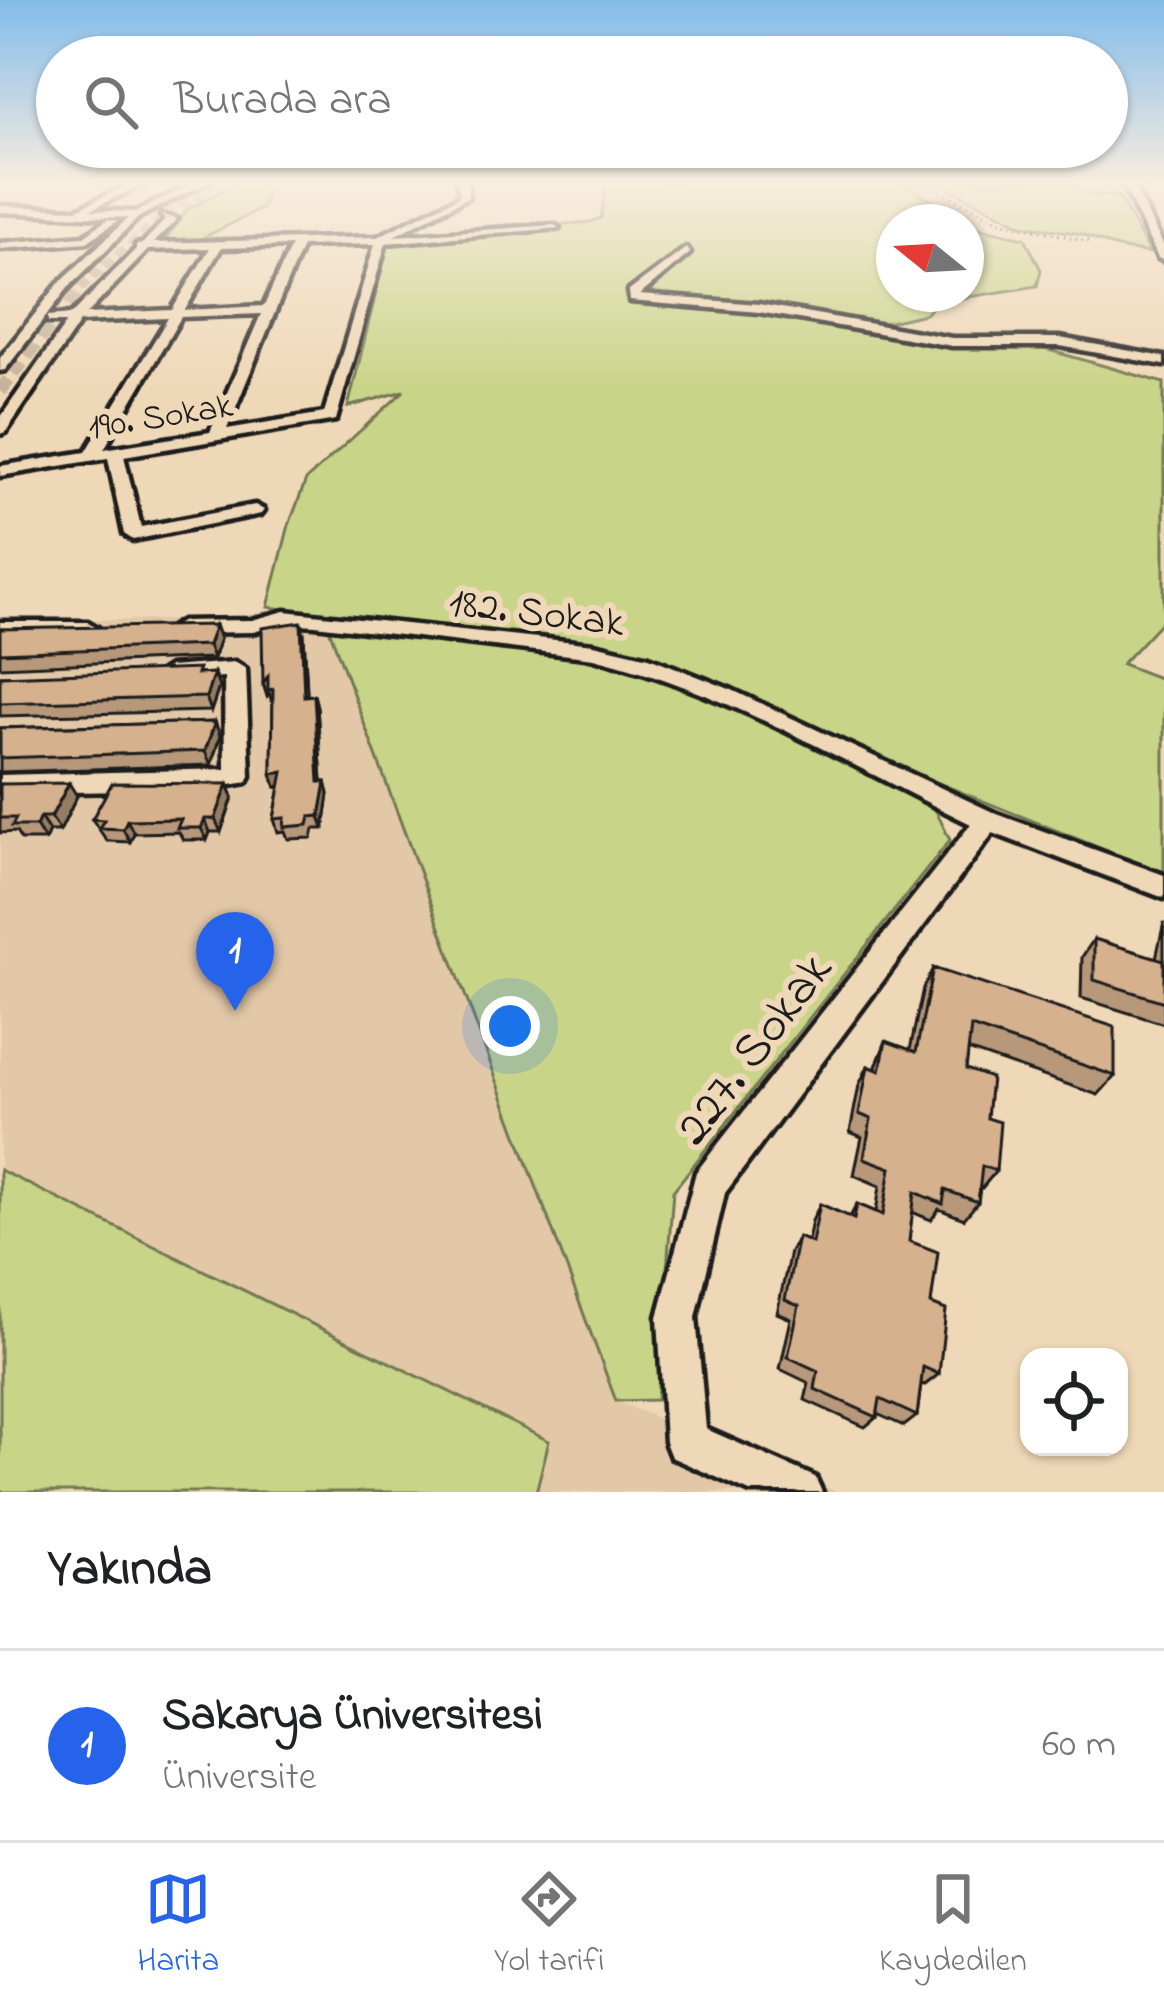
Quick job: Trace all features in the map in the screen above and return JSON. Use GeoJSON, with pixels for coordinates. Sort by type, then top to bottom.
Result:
{"type":"FeatureCollection","features":[{"type":"Feature","properties":{"kind":"street"},"geometry":{"type":"LineString","coordinates":[[0,368],[64,285],[98,251]]}},
{"type":"Feature","properties":{"kind":"street"},"geometry":{"type":"LineString","coordinates":[[0,429],[76,318],[137,251]]}},
{"type":"Feature","properties":{"kind":"street"},"geometry":{"type":"LineString","coordinates":[[92,456],[214,251]]}},
{"type":"Feature","properties":{"kind":"street"},"geometry":{"type":"LineString","coordinates":[[216,436],[294,251]]}},
{"type":"Feature","properties":{"kind":"street","name":"190. Sokak"},"geometry":{"type":"LineString","coordinates":[[0,471],[331,417],[378,251]]}},
{"type":"Feature","properties":{"kind":"street"},"geometry":{"type":"LineString","coordinates":[[686,251],[633,294],[634,298],[800,314],[952,342],[1060,342],[1164,361]]}},
{"type":"Feature","properties":{"kind":"street"},"geometry":{"type":"LineString","coordinates":[[53,320],[268,310]]}},
{"type":"Feature","properties":{"kind":"street"},"geometry":{"type":"LineString","coordinates":[[116,452],[133,534],[255,510]]}},
{"type":"Feature","properties":{"kind":"street","name":"182. Sokak"},"geometry":{"type":"LineString","coordinates":[[164,628],[254,626],[285,617],[594,651],[641,662],[724,695],[988,821],[1164,887]]}},
{"type":"Feature","properties":{"kind":"street"},"geometry":{"type":"LineString","coordinates":[[0,628],[118,628]]}},
{"type":"Feature","properties":{"kind":"street"},"geometry":{"type":"LineString","coordinates":[[0,784],[203,781],[238,776],[225,724],[235,669],[146,674]]}},
{"type":"Feature","properties":{"kind":"street","name":"227. Sokak"},"geometry":{"type":"LineString","coordinates":[[800,1492],[686,1442],[677,1317],[709,1185],[988,821]]}},
{"type":"Feature","properties":{"kind":"shaded area"},"geometry":{"type":"Polygon","coordinates":[[[0,619],[326,621],[616,1401],[838,1492],[0,1492],[0,619]]]}},
{"type":"Feature","properties":{"kind":"green space"},"geometry":{"type":"Polygon","coordinates":[[[386,251],[876,251],[876,312],[927,312],[862,328],[945,345],[1031,345],[1164,383],[1164,619],[1122,664],[1164,680],[1164,874],[919,775],[950,840],[673,1191],[657,1400],[616,1401],[326,621],[333,615],[268,607],[306,480],[404,391],[348,407],[386,251]]]}},
{"type":"Feature","properties":{"kind":"green space"},"geometry":{"type":"Polygon","coordinates":[[[984,251],[1031,251],[1041,270],[1037,286],[984,295],[984,251]]]}},
{"type":"Feature","properties":{"kind":"green space"},"geometry":{"type":"Polygon","coordinates":[[[0,1170],[549,1441],[536,1492],[0,1492],[0,1170]]]}},
{"type":"Feature","properties":{"kind":"building"},"geometry":{"type":"Polygon","coordinates":[[[301,622],[304,696],[314,695],[319,782],[326,782],[320,816],[310,817],[308,825],[284,827],[285,818],[274,819],[283,772],[272,774],[273,689],[268,690],[268,676],[263,683],[262,628],[301,622]]]}},
{"type":"Feature","properties":{"kind":"building"},"geometry":{"type":"Polygon","coordinates":[[[215,625],[208,645],[0,653],[0,629],[215,625]]]}},
{"type":"Feature","properties":{"kind":"building"},"geometry":{"type":"Polygon","coordinates":[[[199,669],[197,674],[214,673],[206,697],[0,703],[0,676],[199,669]]]}},
{"type":"Feature","properties":{"kind":"building"},"geometry":{"type":"Polygon","coordinates":[[[215,722],[205,751],[0,758],[0,728],[215,722]]]}},
{"type":"Feature","properties":{"kind":"building"},"geometry":{"type":"Polygon","coordinates":[[[69,783],[51,817],[40,817],[36,826],[12,826],[16,818],[0,818],[0,784],[69,783]]]}},
{"type":"Feature","properties":{"kind":"building"},"geometry":{"type":"Polygon","coordinates":[[[112,783],[228,784],[215,819],[205,819],[201,828],[177,828],[181,819],[127,820],[123,829],[99,828],[104,820],[92,819],[112,783]]]}},
{"type":"Feature","properties":{"kind":"building"},"geometry":{"type":"Polygon","coordinates":[[[1094,939],[1164,960],[1164,1002],[1094,980],[1094,939]]]}},
{"type":"Feature","properties":{"kind":"building"},"geometry":{"type":"Polygon","coordinates":[[[933,968],[1115,1027],[1115,1076],[971,1027],[966,1069],[991,1078],[987,1118],[1000,1122],[996,1171],[982,1166],[978,1202],[945,1190],[943,1204],[915,1192],[909,1241],[938,1252],[931,1304],[946,1310],[939,1374],[923,1367],[917,1416],[880,1399],[877,1417],[815,1389],[818,1371],[788,1357],[799,1306],[785,1300],[798,1237],[812,1243],[820,1204],[854,1219],[857,1204],[883,1215],[891,1168],[864,1158],[871,1119],[859,1114],[868,1066],[880,1071],[886,1041],[916,1052],[933,968]]]}},
{"type":"Feature","properties":{"kind":"tunnel"},"geometry":{"type":"LineString","coordinates":[[80,287],[123,251]]}},
{"type":"Feature","properties":{"kind":"tunnel"},"geometry":{"type":"LineString","coordinates":[[0,391],[82,284]]}},
{"type":"Feature","properties":{"kind":"place","name":"Sakarya Üniversitesi"},"geometry":{"type":"Point","coordinates":[235,1011]}}]}
